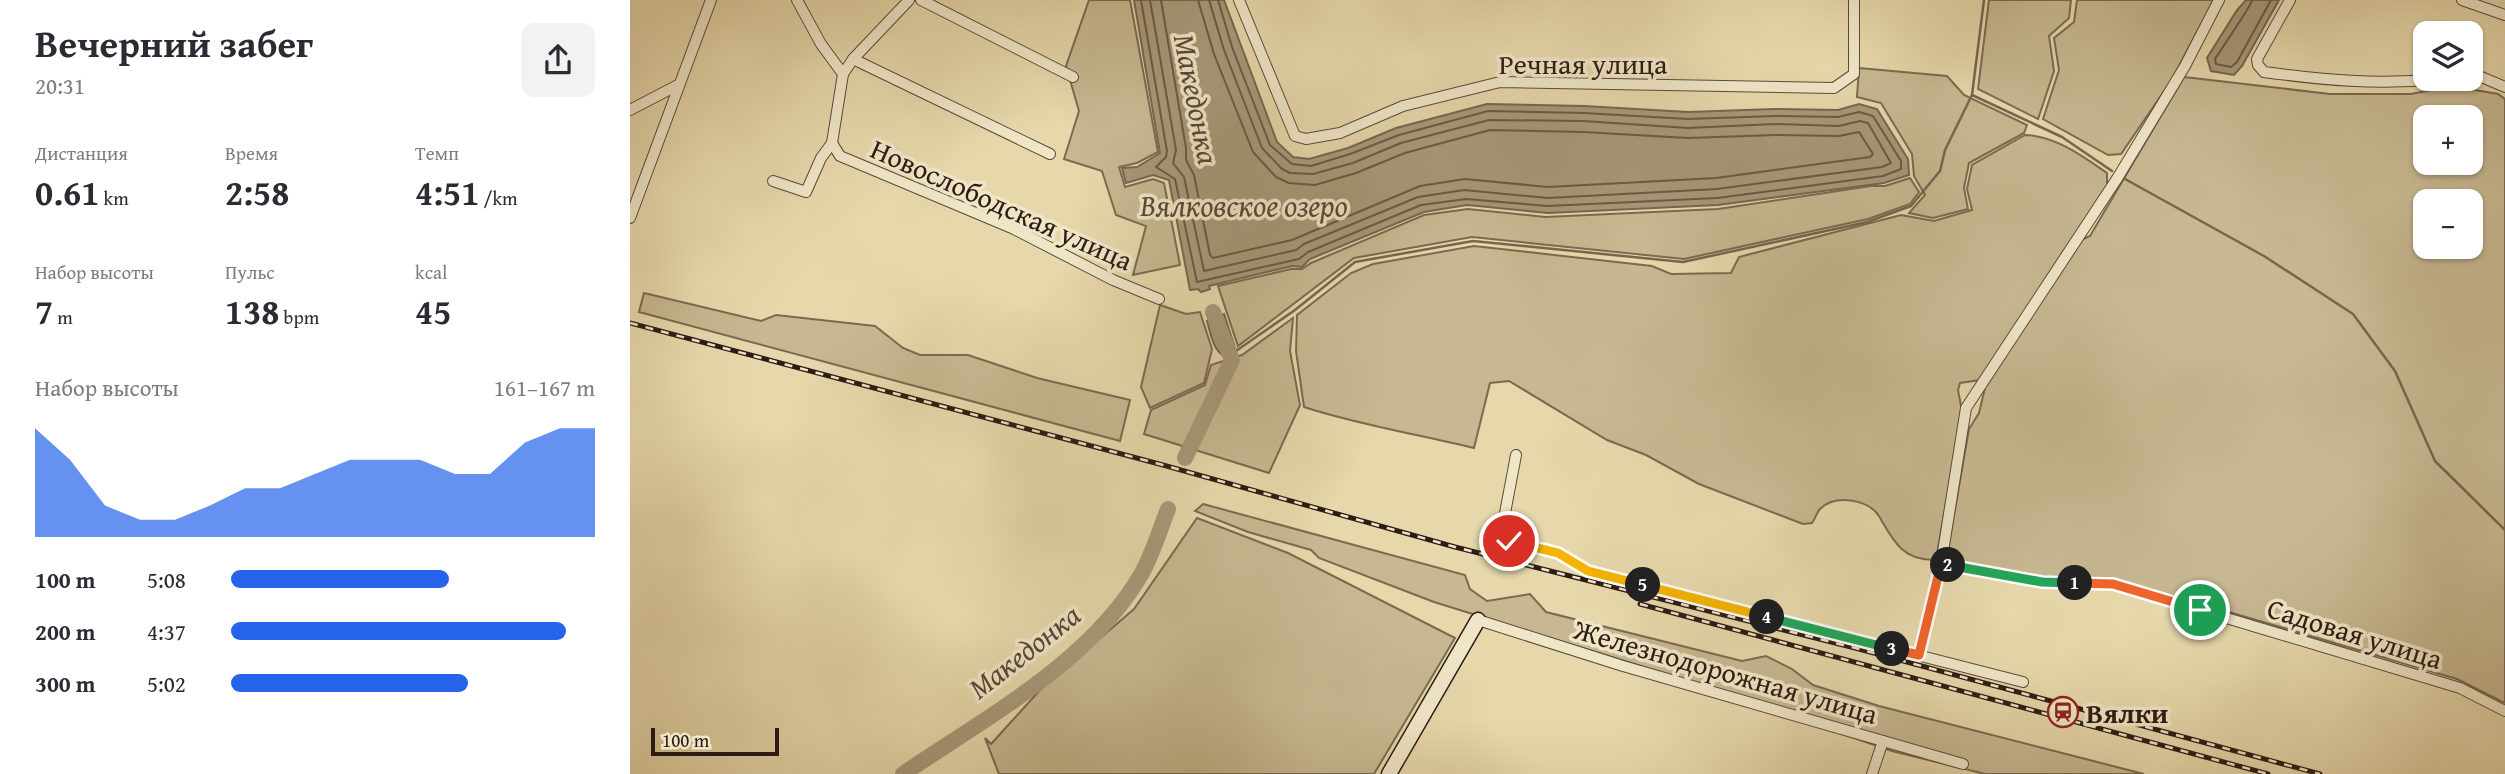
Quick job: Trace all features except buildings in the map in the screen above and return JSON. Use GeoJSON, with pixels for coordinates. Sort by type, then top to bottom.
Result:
{"type":"FeatureCollection","features":[{"type":"Feature","properties":{"kind":"street"},"geometry":{"type":"LineString","coordinates":[[630,218],[711,0]]}},
{"type":"Feature","properties":{"kind":"street"},"geometry":{"type":"LineString","coordinates":[[797,0],[821,44],[843,74]]}},
{"type":"Feature","properties":{"kind":"street"},"geometry":{"type":"LineString","coordinates":[[774,181],[806,192],[821,158],[832,144],[843,74],[853,59],[909,0]]}},
{"type":"Feature","properties":{"kind":"street"},"geometry":{"type":"LineString","coordinates":[[921,0],[1073,77]]}},
{"type":"Feature","properties":{"kind":"street","name":"Речная улица"},"geometry":{"type":"LineString","coordinates":[[1239,0],[1295,136],[1306,139],[1340,133],[1403,106],[1500,82],[1834,88],[1854,74],[1854,0]]}},
{"type":"Feature","properties":{"kind":"street"},"geometry":{"type":"LineString","coordinates":[[1919,655],[1941,564],[1966,408],[2118,177],[2185,66],[2219,0]]}},
{"type":"Feature","properties":{"kind":"street"},"geometry":{"type":"LineString","coordinates":[[2290,0],[2257,59],[2264,72],[2332,81],[2384,84],[2413,81]]}},
{"type":"Feature","properties":{"kind":"street"},"geometry":{"type":"LineString","coordinates":[[2462,0],[2505,15]]}},
{"type":"Feature","properties":{"kind":"street"},"geometry":{"type":"LineString","coordinates":[[853,59],[1050,155]]}},
{"type":"Feature","properties":{"kind":"street"},"geometry":{"type":"LineString","coordinates":[[2483,78],[2505,87]]}},
{"type":"Feature","properties":{"kind":"street"},"geometry":{"type":"LineString","coordinates":[[630,110],[678,85]]}},
{"type":"Feature","properties":{"kind":"street","name":"Новослободская улица"},"geometry":{"type":"LineString","coordinates":[[832,144],[840,156],[1014,229],[1112,280],[1159,299]]}},
{"type":"Feature","properties":{"kind":"street"},"geometry":{"type":"LineString","coordinates":[[1516,454],[1502,528],[1509,541],[1558,553],[1588,571],[2023,682]]}},
{"type":"Feature","properties":{"kind":"street","name":"Садовая улица"},"geometry":{"type":"LineString","coordinates":[[1941,564],[2042,582],[2113,584],[2460,688],[2505,711]]}},
{"type":"Feature","properties":{"kind":"street"},"geometry":{"type":"LineString","coordinates":[[1389,774],[1478,620]]}},
{"type":"Feature","properties":{"kind":"street","name":"Железнодорожная улица"},"geometry":{"type":"LineString","coordinates":[[1478,620],[1623,666],[1963,764]]}},
{"type":"Feature","properties":{"kind":"street"},"geometry":{"type":"LineString","coordinates":[[1872,774],[1883,741]]}},
{"type":"Feature","properties":{"kind":"shaded area"},"geometry":{"type":"Polygon","coordinates":[[[1089,0],[1130,0],[1158,152],[1137,163],[1119,167],[1125,187],[1153,179],[1164,183],[1180,265],[1133,275],[1146,226],[1116,215],[1102,171],[1064,159],[1079,111],[1066,66],[1089,0]]]}},
{"type":"Feature","properties":{"kind":"shaded area"},"geometry":{"type":"Polygon","coordinates":[[[1989,0],[2071,0],[2069,18],[2049,36],[2054,71],[2038,119],[1978,89],[1989,0]]]}},
{"type":"Feature","properties":{"kind":"shaded area"},"geometry":{"type":"Polygon","coordinates":[[[2077,0],[2214,0],[2171,81],[2121,154],[2108,155],[2043,119],[2059,70],[2054,38],[2074,22],[2077,0]]]}},
{"type":"Feature","properties":{"kind":"shaded area"},"geometry":{"type":"Polygon","coordinates":[[[1859,68],[1947,76],[1964,95],[2027,125],[2024,133],[1969,163],[1964,188],[1968,209],[1933,218],[1909,213],[1925,195],[1914,176],[1912,154],[1881,103],[1857,97],[1859,68]]]}},
{"type":"Feature","properties":{"kind":"shaded area"},"geometry":{"type":"Polygon","coordinates":[[[2184,77],[2330,94],[2481,91],[2498,94],[2505,99],[2505,703],[2457,679],[2113,578],[2042,576],[1957,562],[1947,555],[1969,429],[1979,413],[1985,388],[2079,241],[2090,236],[2184,77]]]}},
{"type":"Feature","properties":{"kind":"shaded area"},"geometry":{"type":"Polygon","coordinates":[[[2025,135],[2047,139],[2079,154],[2107,173],[2107,186],[1980,380],[1960,383],[1958,390],[1962,411],[1936,560],[1907,553],[1894,541],[1874,510],[1859,502],[1842,500],[1826,504],[1812,523],[1803,524],[1699,484],[1646,455],[1607,440],[1509,381],[1490,383],[1474,448],[1304,407],[1296,351],[1297,315],[1351,273],[1373,264],[1474,246],[1652,266],[1671,274],[1731,273],[1739,257],[1901,215],[1934,221],[1972,210],[1967,189],[1972,165],[2025,135]]]}},
{"type":"Feature","properties":{"kind":"shaded area"},"geometry":{"type":"Polygon","coordinates":[[[1910,178],[1919,192],[1910,204],[1868,219],[1684,259],[1472,237],[1354,258],[1238,346],[1218,286],[1291,269],[1302,269],[1424,215],[1468,209],[1545,217],[1718,209],[1885,186],[1910,178]]]}},
{"type":"Feature","properties":{"kind":"shaded area"},"geometry":{"type":"Polygon","coordinates":[[[644,293],[761,321],[776,315],[875,326],[903,348],[920,355],[968,355],[1037,378],[1130,400],[1120,441],[639,312],[644,293]]]}},
{"type":"Feature","properties":{"kind":"shaded area"},"geometry":{"type":"Polygon","coordinates":[[[1160,305],[1186,314],[1200,312],[1212,349],[1204,383],[1150,408],[1141,387],[1160,305]]]}},
{"type":"Feature","properties":{"kind":"shaded area"},"geometry":{"type":"Polygon","coordinates":[[[1293,318],[1290,351],[1300,405],[1269,473],[1144,434],[1151,410],[1205,385],[1211,365],[1242,355],[1293,318]]]}},
{"type":"Feature","properties":{"kind":"shaded area"},"geometry":{"type":"Polygon","coordinates":[[[1203,504],[1465,575],[1470,589],[1487,601],[1530,594],[1546,612],[1742,661],[1766,656],[1792,669],[1813,685],[1879,706],[2144,774],[1985,774],[1892,751],[1670,675],[1434,602],[1319,558],[1311,550],[1248,532],[1195,511],[1203,504]]]}},
{"type":"Feature","properties":{"kind":"shaded area"},"geometry":{"type":"Polygon","coordinates":[[[1197,518],[1288,553],[1455,638],[1374,774],[999,774],[985,738],[991,744],[1040,690],[1134,609],[1197,518]]]}},
{"type":"Feature","properties":{"kind":"water","name":"Вялковское озеро"},"geometry":{"type":"Polygon","coordinates":[[[1134,0],[1224,0],[1277,142],[1293,157],[1309,159],[1348,148],[1396,128],[1487,104],[1688,112],[1838,110],[1859,104],[1877,109],[1908,159],[1909,175],[1884,183],[1718,205],[1548,213],[1467,205],[1424,212],[1310,259],[1302,267],[1292,266],[1209,286],[1210,289],[1201,292],[1198,289],[1190,290],[1169,180],[1153,175],[1126,183],[1122,168],[1137,167],[1160,153],[1134,0]]]}},
{"type":"Feature","properties":{"kind":"water"},"geometry":{"type":"Polygon","coordinates":[[[2246,0],[2279,0],[2242,66],[2234,75],[2211,71],[2207,58],[2246,0]]]}},
{"type":"Feature","properties":{"kind":"water"},"geometry":{"type":"Polygon","coordinates":[[[1217,310],[1219,316],[1224,314],[1236,351],[1232,360],[1217,350],[1210,333],[1207,321],[1211,318],[1209,314],[1217,310]]]}},
{"type":"Feature","properties":{"kind":"waterway"},"geometry":{"type":"LineString","coordinates":[[1236,351],[1295,310],[1355,262],[1473,241],[1683,262],[1867,222],[1911,206],[1940,171],[1945,150],[1972,95],[1984,0]]}},
{"type":"Feature","properties":{"kind":"waterway"},"geometry":{"type":"LineString","coordinates":[[1972,95],[2062,137],[2112,171]]}},
{"type":"Feature","properties":{"kind":"waterway"},"geometry":{"type":"LineString","coordinates":[[2125,179],[2264,256],[2353,314],[2395,371],[2435,461],[2505,530]]}},
{"type":"Feature","properties":{"kind":"waterway","name":"Македонка"},"geometry":{"type":"LineString","coordinates":[[1185,458],[1232,360],[1213,312]]}},
{"type":"Feature","properties":{"kind":"waterway","name":"Македонка"},"geometry":{"type":"LineString","coordinates":[[903,774],[1034,686],[1095,634],[1121,605],[1142,573],[1168,509]]}},
{"type":"Feature","properties":{"kind":"railway"},"geometry":{"type":"LineString","coordinates":[[630,323],[1163,465],[1455,547],[1859,649],[2320,774]]}},
{"type":"Feature","properties":{"kind":"railway"},"geometry":{"type":"LineString","coordinates":[[1640,604],[2268,774]]}},
{"type":"Feature","properties":{"kind":"place","name":"Вялки"},"geometry":{"type":"Point","coordinates":[2063,712]}},
{"type":"Feature","properties":{"kind":"route"},"geometry":{"type":"LineString","coordinates":[[1509,541],[1558,553],[1588,571],[1919,655],[1941,564],[2042,582],[2113,584],[2200,610]]}}]}
